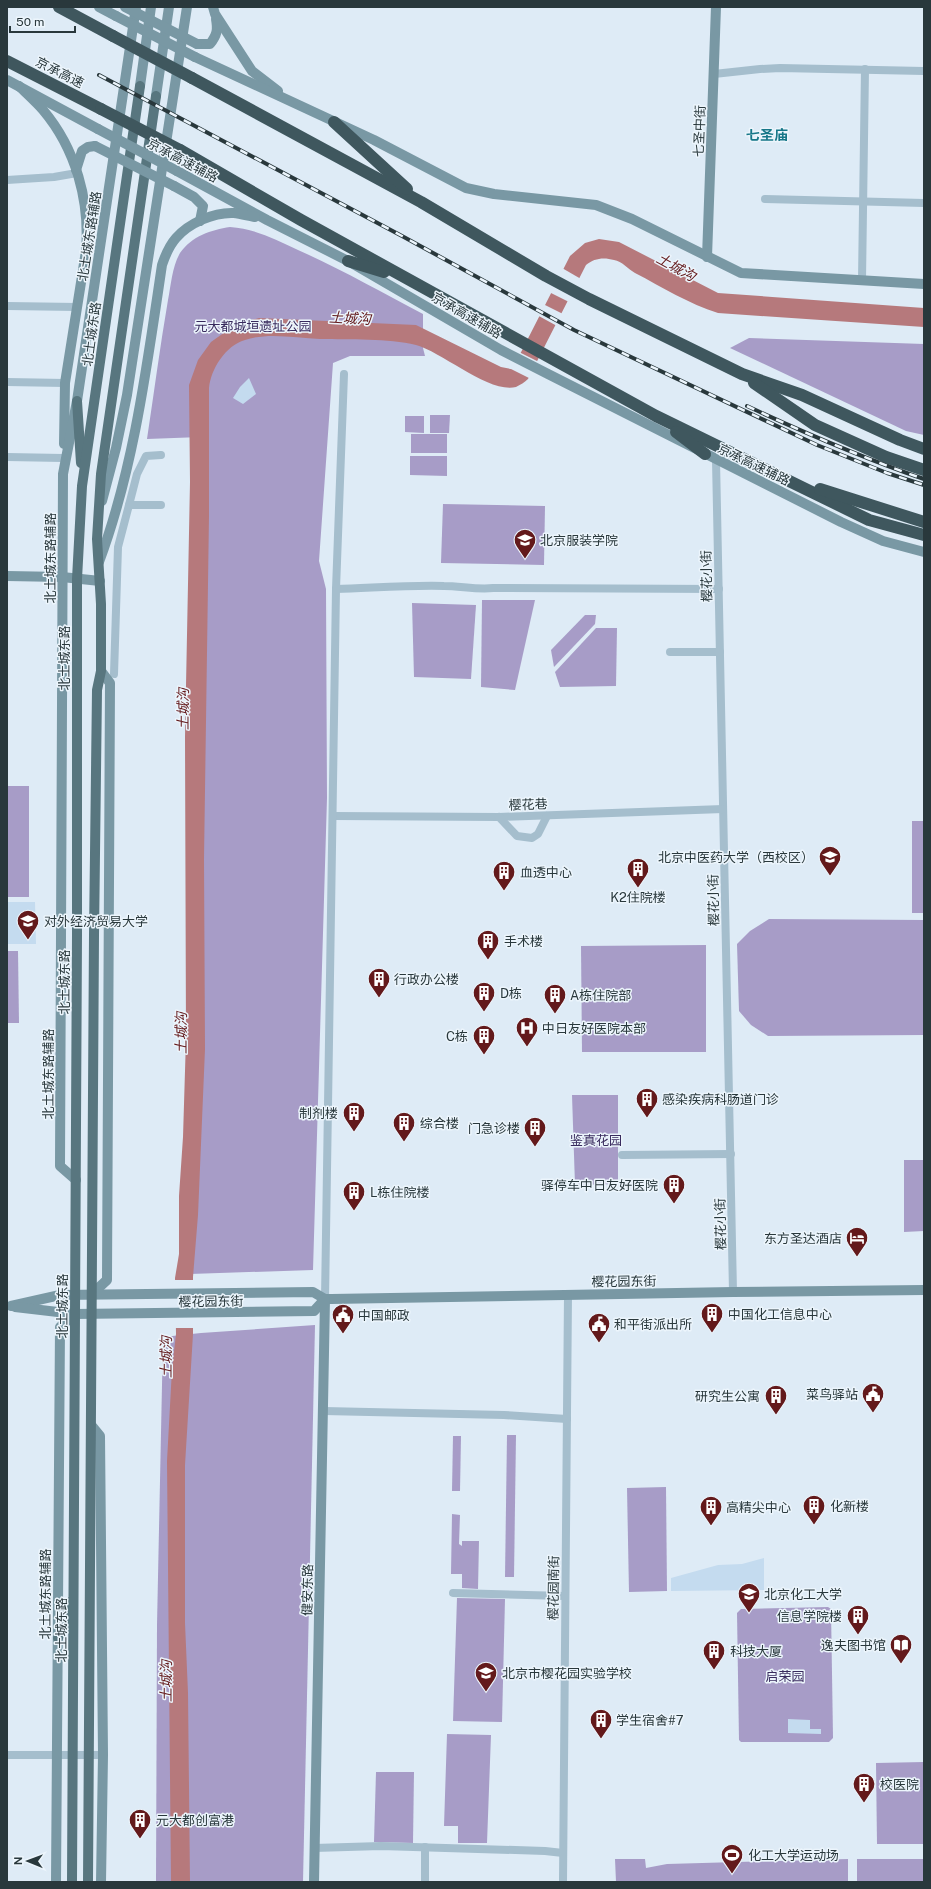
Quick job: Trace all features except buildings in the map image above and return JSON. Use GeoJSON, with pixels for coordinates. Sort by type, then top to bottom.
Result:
{"type":"FeatureCollection","features":[{"type":"Feature","properties":{"kind":"highway"},"geometry":{"type":"LineString","coordinates":[[59,7],[421,202],[546,276],[589,299],[742,374],[802,395],[924,449]]}},
{"type":"Feature","properties":{"kind":"highway","name":"京承高速"},"geometry":{"type":"LineString","coordinates":[[7,60],[180,150],[412,282]]}},
{"type":"Feature","properties":{"kind":"highway"},"geometry":{"type":"LineString","coordinates":[[334,122],[421,202]]}},
{"type":"Feature","properties":{"kind":"highway"},"geometry":{"type":"LineString","coordinates":[[348,261],[412,282],[656,416],[869,520],[924,535]]}},
{"type":"Feature","properties":{"kind":"highway"},"geometry":{"type":"LineString","coordinates":[[742,374],[815,425],[886,457],[924,470]]}},
{"type":"Feature","properties":{"kind":"highway"},"geometry":{"type":"LineString","coordinates":[[656,416],[705,454]]}},
{"type":"Feature","properties":{"kind":"highway"},"geometry":{"type":"LineString","coordinates":[[771,473],[924,522]]}},
{"type":"Feature","properties":{"kind":"main road","name":"北土城东路"},"geometry":{"type":"LineString","coordinates":[[72,1882],[76,1294],[77,579],[82,486],[140,86]]}},
{"type":"Feature","properties":{"kind":"main road"},"geometry":{"type":"LineString","coordinates":[[88,1882],[90,1755],[94,919],[97,690],[101,671],[100,580],[97,539],[101,474],[110,405],[156,96]]}},
{"type":"Feature","properties":{"kind":"main road"},"geometry":{"type":"LineString","coordinates":[[77,401],[82,486]]}},
{"type":"Feature","properties":{"kind":"main road"},"geometry":{"type":"LineString","coordinates":[[58,1638],[74,1595]]}},
{"type":"Feature","properties":{"kind":"street"},"geometry":{"type":"LineString","coordinates":[[99,7],[195,57],[334,122],[466,188],[494,194],[596,205],[632,219],[741,273],[924,284]]}},
{"type":"Feature","properties":{"kind":"street"},"geometry":{"type":"LineString","coordinates":[[125,7],[197,44],[210,44],[216,38],[218,29],[214,11]]}},
{"type":"Feature","properties":{"kind":"street","name":"北土城东路辅路"},"geometry":{"type":"LineString","coordinates":[[76,1180],[60,1166],[63,474],[77,401],[136,7]]}},
{"type":"Feature","properties":{"kind":"street"},"geometry":{"type":"LineString","coordinates":[[140,86],[151,7]]}},
{"type":"Feature","properties":{"kind":"street"},"geometry":{"type":"LineString","coordinates":[[156,96],[169,7]]}},
{"type":"Feature","properties":{"kind":"street"},"geometry":{"type":"LineString","coordinates":[[99,510],[116,448],[127,395],[187,7]]}},
{"type":"Feature","properties":{"kind":"street","name":"七圣中街"},"geometry":{"type":"LineString","coordinates":[[707,257],[716,7]]}},
{"type":"Feature","properties":{"kind":"street"},"geometry":{"type":"LineString","coordinates":[[214,11],[252,71],[294,103]]}},
{"type":"Feature","properties":{"kind":"street"},"geometry":{"type":"LineString","coordinates":[[714,74],[760,69],[865,69],[924,71]]}},
{"type":"Feature","properties":{"kind":"street"},"geometry":{"type":"LineString","coordinates":[[862,280],[865,69]]}},
{"type":"Feature","properties":{"kind":"street","name":"京承高速辅路"},"geometry":{"type":"LineString","coordinates":[[7,80],[267,220],[348,261],[501,350],[716,460],[883,541],[924,552]]}},
{"type":"Feature","properties":{"kind":"street"},"geometry":{"type":"LineString","coordinates":[[19,86],[44,110],[60,134],[83,189],[88,230],[65,383],[63,474]]}},
{"type":"Feature","properties":{"kind":"street"},"geometry":{"type":"LineString","coordinates":[[76,171],[82,151],[88,147],[95,146],[199,200],[203,206],[200,221]]}},
{"type":"Feature","properties":{"kind":"street"},"geometry":{"type":"LineString","coordinates":[[7,180],[54,178],[76,171]]}},
{"type":"Feature","properties":{"kind":"street"},"geometry":{"type":"LineString","coordinates":[[765,200],[924,203]]}},
{"type":"Feature","properties":{"kind":"street"},"geometry":{"type":"LineString","coordinates":[[99,562],[107,540],[134,431],[144,385],[162,266],[167,250],[176,238],[200,221],[215,215],[234,213],[267,220]]}},
{"type":"Feature","properties":{"kind":"street"},"geometry":{"type":"LineString","coordinates":[[7,306],[77,307]]}},
{"type":"Feature","properties":{"kind":"street"},"geometry":{"type":"LineString","coordinates":[[325,1299],[334,816],[336,589],[344,374]]}},
{"type":"Feature","properties":{"kind":"street"},"geometry":{"type":"LineString","coordinates":[[7,382],[65,383]]}},
{"type":"Feature","properties":{"kind":"street"},"geometry":{"type":"LineString","coordinates":[[127,395],[134,431]]}},
{"type":"Feature","properties":{"kind":"street"},"geometry":{"type":"LineString","coordinates":[[114,674],[118,547],[137,474],[146,456],[161,455]]}},
{"type":"Feature","properties":{"kind":"street"},"geometry":{"type":"LineString","coordinates":[[7,457],[63,458]]}},
{"type":"Feature","properties":{"kind":"street","name":"樱花小街"},"geometry":{"type":"LineString","coordinates":[[716,460],[733,1292]]}},
{"type":"Feature","properties":{"kind":"street"},"geometry":{"type":"LineString","coordinates":[[129,505],[161,504]]}},
{"type":"Feature","properties":{"kind":"street"},"geometry":{"type":"LineString","coordinates":[[7,576],[62,577],[100,580]]}},
{"type":"Feature","properties":{"kind":"street"},"geometry":{"type":"LineString","coordinates":[[336,589],[443,586],[479,587],[485,589],[719,589]]}},
{"type":"Feature","properties":{"kind":"street"},"geometry":{"type":"LineString","coordinates":[[670,652],[720,652]]}},
{"type":"Feature","properties":{"kind":"street"},"geometry":{"type":"LineString","coordinates":[[92,1294],[107,1280],[110,683],[101,671]]}},
{"type":"Feature","properties":{"kind":"street","name":"樱花巷"},"geometry":{"type":"LineString","coordinates":[[334,816],[499,817],[723,809]]}},
{"type":"Feature","properties":{"kind":"street"},"geometry":{"type":"LineString","coordinates":[[499,817],[517,836],[532,838],[538,834],[547,816]]}},
{"type":"Feature","properties":{"kind":"street"},"geometry":{"type":"LineString","coordinates":[[622,1156],[731,1154]]}},
{"type":"Feature","properties":{"kind":"street","name":"樱花园东街"},"geometry":{"type":"LineString","coordinates":[[9,1306],[60,1295],[76,1294],[313,1292],[325,1299],[568,1294],[924,1290]]}},
{"type":"Feature","properties":{"kind":"street","name":"樱花园南街"},"geometry":{"type":"LineString","coordinates":[[562,1882],[568,1294]]}},
{"type":"Feature","properties":{"kind":"street","name":"樱花园东街"},"geometry":{"type":"LineString","coordinates":[[9,1306],[75,1314],[215,1314],[314,1311],[325,1299]]}},
{"type":"Feature","properties":{"kind":"street","name":"健安东路"},"geometry":{"type":"LineString","coordinates":[[314,1882],[325,1299]]}},
{"type":"Feature","properties":{"kind":"street","name":"北土城东路辅路"},"geometry":{"type":"LineString","coordinates":[[56,1882],[60,1327],[75,1314]]}},
{"type":"Feature","properties":{"kind":"street"},"geometry":{"type":"LineString","coordinates":[[324,1411],[508,1415],[567,1419]]}},
{"type":"Feature","properties":{"kind":"street"},"geometry":{"type":"LineString","coordinates":[[91,1425],[100,1436],[103,1755],[101,1882]]}},
{"type":"Feature","properties":{"kind":"street"},"geometry":{"type":"LineString","coordinates":[[453,1593],[565,1596]]}},
{"type":"Feature","properties":{"kind":"street"},"geometry":{"type":"LineString","coordinates":[[7,1755],[103,1755]]}},
{"type":"Feature","properties":{"kind":"street"},"geometry":{"type":"LineString","coordinates":[[314,1848],[382,1846],[563,1853]]}},
{"type":"Feature","properties":{"kind":"street"},"geometry":{"type":"LineString","coordinates":[[425,1847],[425,1882]]}},
{"type":"Feature","properties":{"kind":"green space","name":"元大都城垣遗址公园"},"geometry":{"type":"Polygon","coordinates":[[[230,227],[256,232],[281,242],[314,257],[423,314],[423,348],[425,356],[350,356],[333,363],[319,561],[326,589],[327,798],[313,1270],[190,1274],[201,437],[147,439],[165,317],[172,276],[177,258],[185,247],[196,238],[209,232],[230,227]]]}},
{"type":"Feature","properties":{"kind":"green space"},"geometry":{"type":"Polygon","coordinates":[[[749,338],[924,344],[924,435],[906,431],[730,348],[749,338]]]}},
{"type":"Feature","properties":{"kind":"green space"},"geometry":{"type":"Polygon","coordinates":[[[430,415],[450,415],[449,433],[430,433],[430,415]]]}},
{"type":"Feature","properties":{"kind":"green space"},"geometry":{"type":"Polygon","coordinates":[[[405,416],[424,416],[424,433],[405,432],[405,416]]]}},
{"type":"Feature","properties":{"kind":"green space"},"geometry":{"type":"Polygon","coordinates":[[[411,434],[447,434],[447,453],[411,453],[411,434]]]}},
{"type":"Feature","properties":{"kind":"green space"},"geometry":{"type":"Polygon","coordinates":[[[410,456],[447,456],[447,476],[410,475],[410,456]]]}},
{"type":"Feature","properties":{"kind":"green space"},"geometry":{"type":"Polygon","coordinates":[[[443,504],[545,506],[544,565],[441,563],[443,504]]]}},
{"type":"Feature","properties":{"kind":"green space"},"geometry":{"type":"Polygon","coordinates":[[[482,600],[535,600],[515,690],[481,687],[482,600]]]}},
{"type":"Feature","properties":{"kind":"green space"},"geometry":{"type":"Polygon","coordinates":[[[412,603],[476,605],[471,679],[414,677],[412,603]]]}},
{"type":"Feature","properties":{"kind":"green space"},"geometry":{"type":"Polygon","coordinates":[[[585,615],[596,615],[595,624],[554,667],[551,650],[585,615]]]}},
{"type":"Feature","properties":{"kind":"green space"},"geometry":{"type":"Polygon","coordinates":[[[596,628],[617,628],[616,686],[560,687],[555,672],[596,628]]]}},
{"type":"Feature","properties":{"kind":"green space"},"geometry":{"type":"Polygon","coordinates":[[[7,786],[29,786],[29,897],[7,897],[7,786]]]}},
{"type":"Feature","properties":{"kind":"green space"},"geometry":{"type":"Polygon","coordinates":[[[912,821],[924,821],[924,913],[912,913],[912,821]]]}},
{"type":"Feature","properties":{"kind":"green space"},"geometry":{"type":"Polygon","coordinates":[[[769,919],[924,920],[924,1035],[768,1036],[751,1025],[739,1011],[737,944],[750,931],[769,919]]]}},
{"type":"Feature","properties":{"kind":"green space"},"geometry":{"type":"Polygon","coordinates":[[[706,945],[706,1052],[582,1052],[581,946],[706,945]]]}},
{"type":"Feature","properties":{"kind":"green space"},"geometry":{"type":"Polygon","coordinates":[[[7,951],[18,951],[19,1023],[7,1023],[7,951]]]}},
{"type":"Feature","properties":{"kind":"green space","name":"鉴真花园"},"geometry":{"type":"Polygon","coordinates":[[[572,1095],[618,1095],[618,1184],[575,1185],[572,1095]]]}},
{"type":"Feature","properties":{"kind":"green space"},"geometry":{"type":"Polygon","coordinates":[[[904,1160],[924,1160],[924,1231],[904,1232],[904,1160]]]}},
{"type":"Feature","properties":{"kind":"green space"},"geometry":{"type":"Polygon","coordinates":[[[315,1325],[303,1882],[156,1882],[157,1625],[163,1337],[315,1325]]]}},
{"type":"Feature","properties":{"kind":"green space"},"geometry":{"type":"Polygon","coordinates":[[[507,1435],[516,1435],[514,1577],[505,1577],[507,1435]]]}},
{"type":"Feature","properties":{"kind":"green space"},"geometry":{"type":"Polygon","coordinates":[[[453,1436],[461,1436],[460,1491],[452,1491],[453,1436]]]}},
{"type":"Feature","properties":{"kind":"green space"},"geometry":{"type":"Polygon","coordinates":[[[666,1487],[667,1591],[629,1592],[627,1488],[666,1487]]]}},
{"type":"Feature","properties":{"kind":"green space"},"geometry":{"type":"Polygon","coordinates":[[[452,1514],[460,1515],[459,1544],[462,1546],[462,1541],[479,1541],[478,1589],[462,1588],[462,1574],[451,1574],[452,1514]]]}},
{"type":"Feature","properties":{"kind":"green space"},"geometry":{"type":"Polygon","coordinates":[[[457,1598],[505,1599],[502,1722],[453,1721],[457,1598]]]}},
{"type":"Feature","properties":{"kind":"green space","name":"启荣园"},"geometry":{"type":"Polygon","coordinates":[[[828,1607],[831,1609],[833,1738],[829,1742],[741,1742],[739,1740],[737,1613],[741,1609],[828,1607]]]}},
{"type":"Feature","properties":{"kind":"green space"},"geometry":{"type":"Polygon","coordinates":[[[447,1734],[491,1735],[487,1843],[458,1843],[458,1826],[444,1826],[447,1734]]]}},
{"type":"Feature","properties":{"kind":"green space"},"geometry":{"type":"Polygon","coordinates":[[[924,1762],[924,1844],[877,1844],[876,1763],[924,1762]]]}},
{"type":"Feature","properties":{"kind":"green space"},"geometry":{"type":"Polygon","coordinates":[[[376,1772],[414,1772],[413,1843],[374,1842],[376,1772]]]}},
{"type":"Feature","properties":{"kind":"green space","name":"化工大学运动场"},"geometry":{"type":"Polygon","coordinates":[[[615,1859],[645,1859],[646,1868],[667,1864],[848,1859],[848,1882],[616,1882],[615,1859]]]}},
{"type":"Feature","properties":{"kind":"green space"},"geometry":{"type":"Polygon","coordinates":[[[857,1859],[924,1859],[924,1882],[857,1882],[857,1859]]]}},
{"type":"Feature","properties":{"kind":"shaded area"},"geometry":{"type":"Polygon","coordinates":[[[599,239],[619,242],[718,293],[924,308],[924,327],[718,313],[676,295],[635,273],[620,262],[603,258],[592,261],[586,265],[528,379],[516,387],[505,387],[480,379],[427,349],[416,345],[381,340],[320,339],[282,336],[263,336],[245,340],[231,347],[220,359],[210,381],[204,859],[205,1049],[198,1215],[193,1277],[193,1334],[185,1465],[185,1623],[188,1693],[190,1882],[171,1882],[167,1461],[172,1369],[176,1334],[175,1278],[179,1254],[179,1196],[183,1137],[186,1038],[185,737],[190,482],[189,385],[198,360],[211,342],[232,327],[259,318],[416,325],[501,367],[511,369],[514,366],[570,256],[585,243],[599,239]]]}},
{"type":"Feature","properties":{"kind":"shaded area"},"geometry":{"type":"Polygon","coordinates":[[[249,378],[256,394],[243,404],[233,398],[240,387],[249,378]]]}},
{"type":"Feature","properties":{"kind":"shaded area"},"geometry":{"type":"Polygon","coordinates":[[[7,902],[35,902],[36,944],[7,944],[7,902]]]}},
{"type":"Feature","properties":{"kind":"shaded area"},"geometry":{"type":"Polygon","coordinates":[[[764,1558],[764,1590],[671,1591],[671,1578],[718,1565],[742,1564],[764,1558]]]}},
{"type":"Feature","properties":{"kind":"shaded area"},"geometry":{"type":"Polygon","coordinates":[[[788,1719],[810,1720],[810,1729],[821,1729],[821,1734],[788,1733],[788,1719]]]}},
{"type":"Feature","properties":{"kind":"pier"},"geometry":{"type":"Polygon","coordinates":[[[562,268],[581,279],[569,302],[549,292],[562,268]]]}},
{"type":"Feature","properties":{"kind":"pier"},"geometry":{"type":"Polygon","coordinates":[[[543,304],[563,314],[557,326],[537,315],[543,304]]]}},
{"type":"Feature","properties":{"kind":"pier"},"geometry":{"type":"Polygon","coordinates":[[[519,352],[539,362],[531,379],[507,367],[513,364],[519,352]]]}},
{"type":"Feature","properties":{"kind":"pier"},"geometry":{"type":"Polygon","coordinates":[[[173,1280],[195,1280],[195,1328],[173,1328],[173,1280]]]}},
{"type":"Feature","properties":{"kind":"railway"},"geometry":{"type":"LineString","coordinates":[[99,75],[402,236],[574,330],[817,445],[887,473],[924,485]]}},
{"type":"Feature","properties":{"kind":"railway"},"geometry":{"type":"LineString","coordinates":[[747,406],[834,445],[924,479]]}},
{"type":"Feature","properties":{"kind":"place","name":"北京服装学院"},"geometry":{"type":"Point","coordinates":[525,560]}},
{"type":"Feature","properties":{"kind":"place","name":"北京中医药大学（西校区）"},"geometry":{"type":"Point","coordinates":[830,876]}},
{"type":"Feature","properties":{"kind":"place","name":"K2住院楼"},"geometry":{"type":"Point","coordinates":[638,888]}},
{"type":"Feature","properties":{"kind":"place","name":"血透中心"},"geometry":{"type":"Point","coordinates":[504,892]}},
{"type":"Feature","properties":{"kind":"place","name":"对外经济贸易大学"},"geometry":{"type":"Point","coordinates":[28,940]}},
{"type":"Feature","properties":{"kind":"place","name":"手术楼"},"geometry":{"type":"Point","coordinates":[488,960]}},
{"type":"Feature","properties":{"kind":"place","name":"行政办公楼"},"geometry":{"type":"Point","coordinates":[379,998]}},
{"type":"Feature","properties":{"kind":"place","name":"D栋"},"geometry":{"type":"Point","coordinates":[484,1012]}},
{"type":"Feature","properties":{"kind":"place","name":"A栋住院部"},"geometry":{"type":"Point","coordinates":[555,1014]}},
{"type":"Feature","properties":{"kind":"place","name":"中日友好医院本部"},"geometry":{"type":"Point","coordinates":[527,1048]}},
{"type":"Feature","properties":{"kind":"place","name":"C栋"},"geometry":{"type":"Point","coordinates":[484,1056]}},
{"type":"Feature","properties":{"kind":"place","name":"感染疾病科肠道门诊"},"geometry":{"type":"Point","coordinates":[647,1118]}},
{"type":"Feature","properties":{"kind":"place","name":"制剂楼"},"geometry":{"type":"Point","coordinates":[354,1132]}},
{"type":"Feature","properties":{"kind":"place","name":"综合楼"},"geometry":{"type":"Point","coordinates":[404,1142]}},
{"type":"Feature","properties":{"kind":"place","name":"门急诊楼"},"geometry":{"type":"Point","coordinates":[535,1148]}},
{"type":"Feature","properties":{"kind":"place","name":"驿停车中日友好医院"},"geometry":{"type":"Point","coordinates":[674,1204]}},
{"type":"Feature","properties":{"kind":"place","name":"L栋住院楼"},"geometry":{"type":"Point","coordinates":[354,1212]}},
{"type":"Feature","properties":{"kind":"place","name":"东方圣达酒店"},"geometry":{"type":"Point","coordinates":[857,1258]}},
{"type":"Feature","properties":{"kind":"place","name":"中国邮政"},"geometry":{"type":"Point","coordinates":[343,1334]}},
{"type":"Feature","properties":{"kind":"place","name":"中国化工信息中心"},"geometry":{"type":"Point","coordinates":[712,1334]}},
{"type":"Feature","properties":{"kind":"place","name":"和平街派出所"},"geometry":{"type":"Point","coordinates":[599,1344]}},
{"type":"Feature","properties":{"kind":"place","name":"菜鸟驿站"},"geometry":{"type":"Point","coordinates":[873,1414]}},
{"type":"Feature","properties":{"kind":"place","name":"研究生公寓"},"geometry":{"type":"Point","coordinates":[776,1416]}},
{"type":"Feature","properties":{"kind":"place","name":"高精尖中心"},"geometry":{"type":"Point","coordinates":[711,1526]}},
{"type":"Feature","properties":{"kind":"place","name":"化新楼"},"geometry":{"type":"Point","coordinates":[814,1526]}},
{"type":"Feature","properties":{"kind":"place","name":"北京化工大学"},"geometry":{"type":"Point","coordinates":[749,1614]}},
{"type":"Feature","properties":{"kind":"place","name":"信息学院楼"},"geometry":{"type":"Point","coordinates":[858,1636]}},
{"type":"Feature","properties":{"kind":"place","name":"逸夫图书馆"},"geometry":{"type":"Point","coordinates":[901,1664]}},
{"type":"Feature","properties":{"kind":"place","name":"科技大厦"},"geometry":{"type":"Point","coordinates":[714,1670]}},
{"type":"Feature","properties":{"kind":"place","name":"北京市樱花园实验学校"},"geometry":{"type":"Point","coordinates":[486,1692]}},
{"type":"Feature","properties":{"kind":"place","name":"学生宿舍#7"},"geometry":{"type":"Point","coordinates":[601,1740]}},
{"type":"Feature","properties":{"kind":"place","name":"校医院"},"geometry":{"type":"Point","coordinates":[864,1804]}},
{"type":"Feature","properties":{"kind":"place","name":"元大都创富港"},"geometry":{"type":"Point","coordinates":[140,1840]}},
{"type":"Feature","properties":{"kind":"place","name":"化工大学运动场"},"geometry":{"type":"Point","coordinates":[732,1874]}},
{"type":"Feature","properties":{"kind":"district","name":"七圣庙"},"geometry":{"type":"Point","coordinates":[767,135]}},
{"type":"Feature","properties":{"kind":"water label","name":"土城沟"},"geometry":{"type":"Point","coordinates":[676,267]}},
{"type":"Feature","properties":{"kind":"water label","name":"土城沟"},"geometry":{"type":"Point","coordinates":[350,318]}},
{"type":"Feature","properties":{"kind":"water label","name":"土城沟"},"geometry":{"type":"Point","coordinates":[183,709]}},
{"type":"Feature","properties":{"kind":"water label","name":"土城沟"},"geometry":{"type":"Point","coordinates":[181,1033]}},
{"type":"Feature","properties":{"kind":"water label","name":"土城沟"},"geometry":{"type":"Point","coordinates":[166,1357]}},
{"type":"Feature","properties":{"kind":"water label","name":"土城沟"},"geometry":{"type":"Point","coordinates":[166,1681]}}]}
